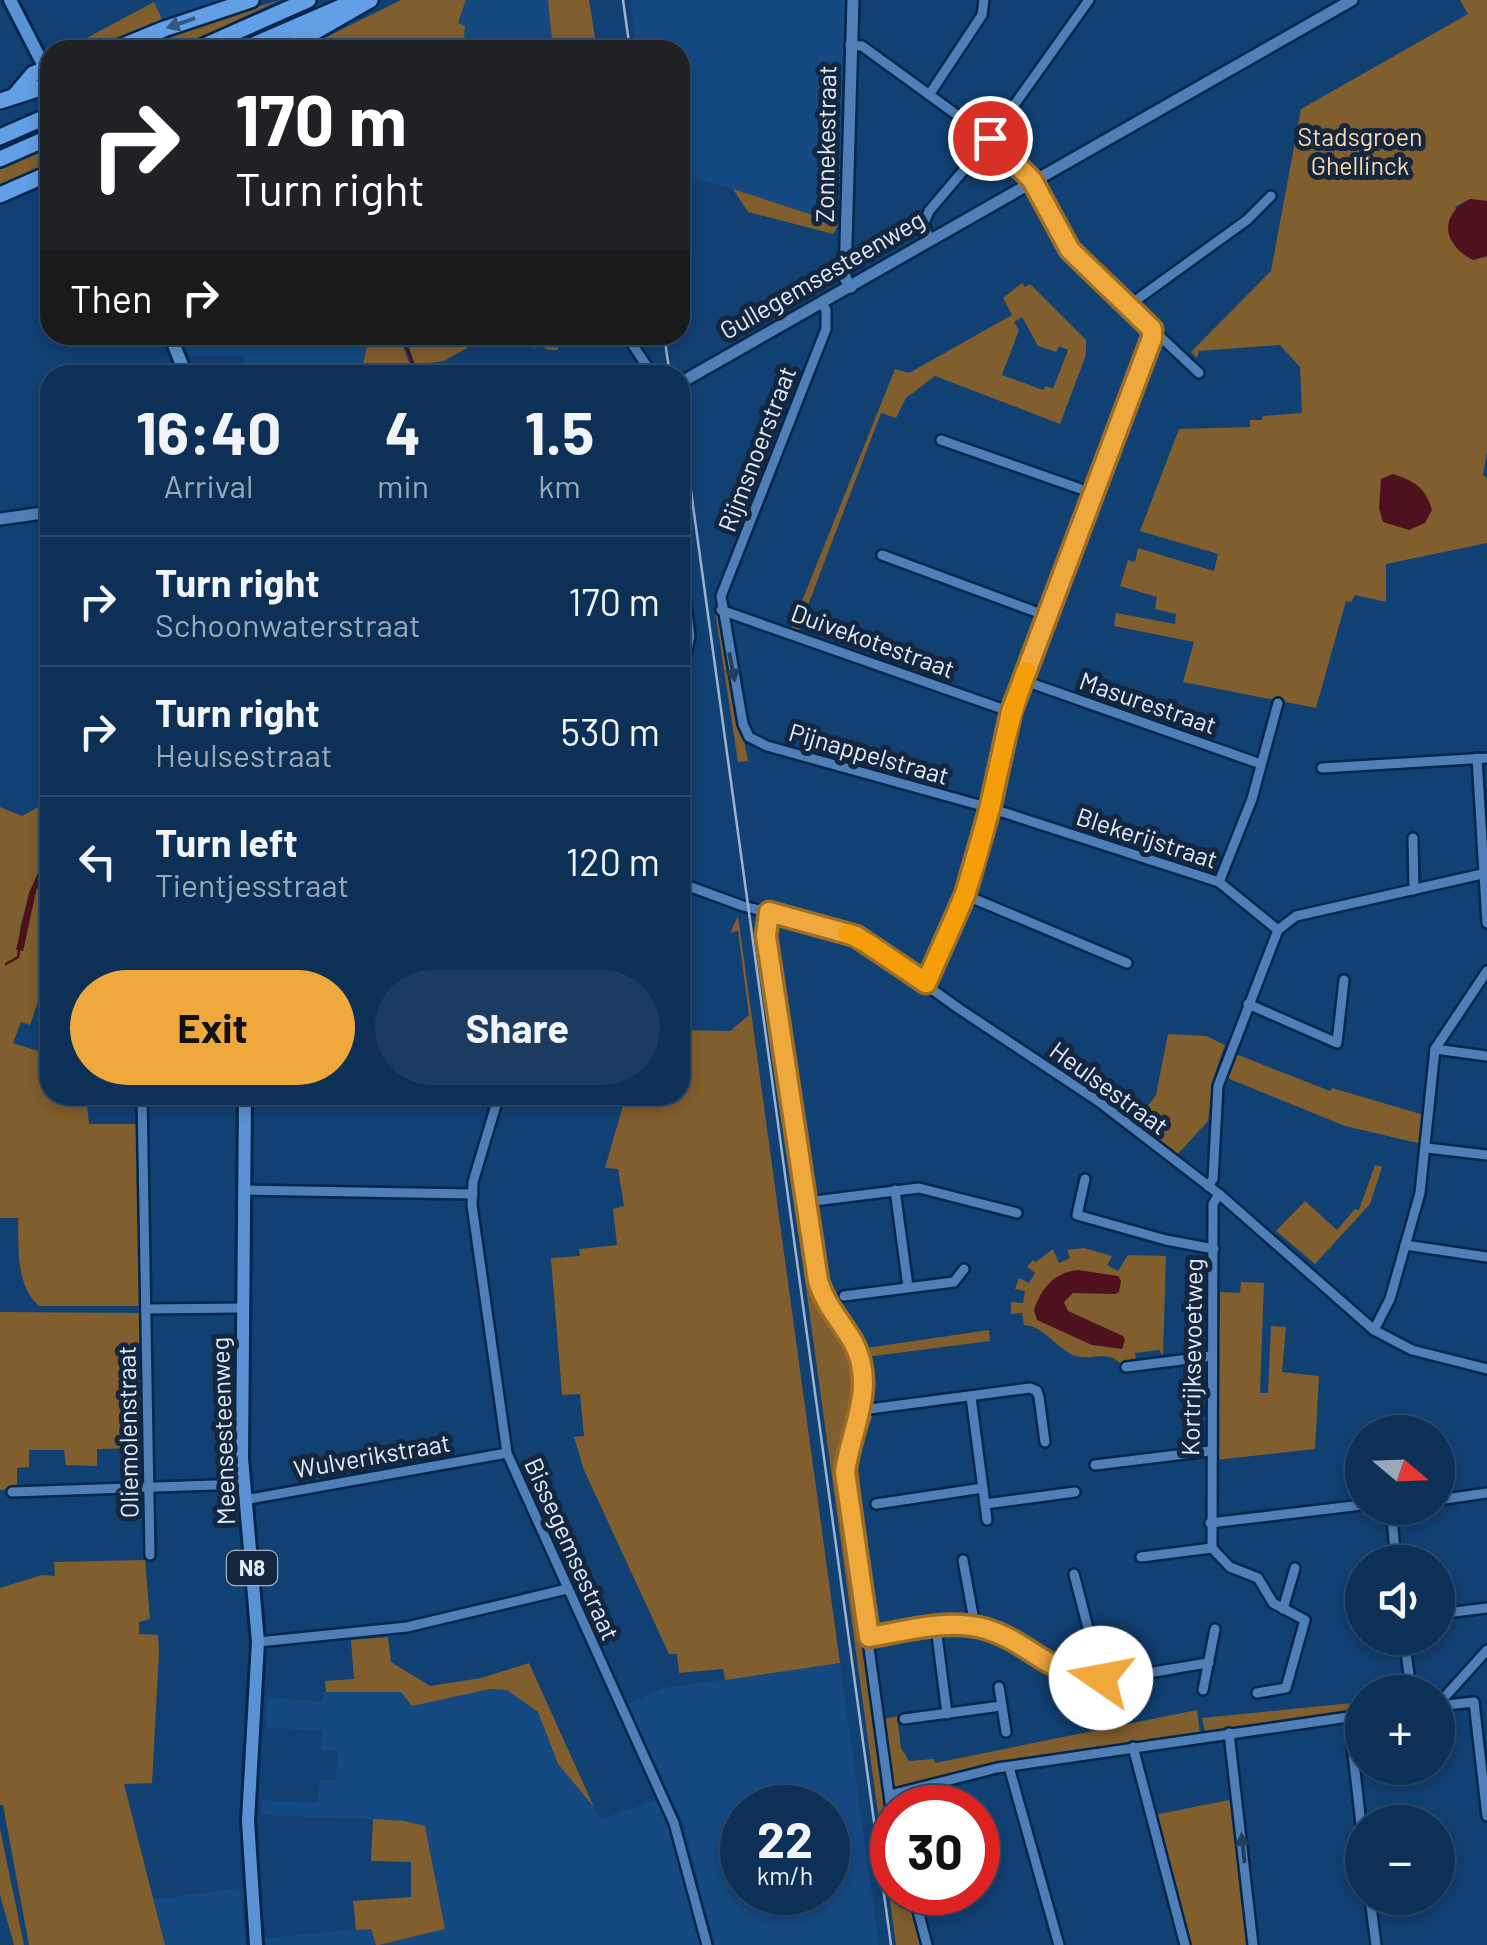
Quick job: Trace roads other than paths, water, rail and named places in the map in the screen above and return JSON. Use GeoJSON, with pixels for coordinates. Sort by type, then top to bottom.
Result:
{"type":"FeatureCollection","features":[{"type":"Feature","properties":{"kind":"highway"},"geometry":{"type":"LineString","coordinates":[[137,40],[251,0]]}},
{"type":"Feature","properties":{"kind":"highway"},"geometry":{"type":"LineString","coordinates":[[218,40],[308,0]]}},
{"type":"Feature","properties":{"kind":"highway"},"geometry":{"type":"LineString","coordinates":[[265,40],[357,0]]}},
{"type":"Feature","properties":{"kind":"highway"},"geometry":{"type":"LineString","coordinates":[[300,40],[370,0]]}},
{"type":"Feature","properties":{"kind":"highway"},"geometry":{"type":"LineString","coordinates":[[0,101],[40,79]]}},
{"type":"Feature","properties":{"kind":"highway"},"geometry":{"type":"LineString","coordinates":[[0,137],[40,119]]}},
{"type":"Feature","properties":{"kind":"highway"},"geometry":{"type":"LineString","coordinates":[[0,159],[40,141]]}},
{"type":"Feature","properties":{"kind":"highway"},"geometry":{"type":"LineString","coordinates":[[0,194],[40,177]]}},
{"type":"Feature","properties":{"kind":"main road"},"geometry":{"type":"LineString","coordinates":[[10,0],[40,58]]}},
{"type":"Feature","properties":{"kind":"main road","name":"Meensesteenweg"},"geometry":{"type":"LineString","coordinates":[[246,1105],[243,1484],[258,1642],[248,1821],[256,1945]]}},
{"type":"Feature","properties":{"kind":"street","name":"Zonnekestraat"},"geometry":{"type":"LineString","coordinates":[[851,286],[845,278],[853,0]]}},
{"type":"Feature","properties":{"kind":"street"},"geometry":{"type":"LineString","coordinates":[[929,94],[982,14],[984,0]]}},
{"type":"Feature","properties":{"kind":"street"},"geometry":{"type":"LineString","coordinates":[[929,239],[924,223],[928,210],[990,138],[1089,0]]}},
{"type":"Feature","properties":{"kind":"street","name":"Gullegemsesteenweg"},"geometry":{"type":"LineString","coordinates":[[690,377],[1352,0]]}},
{"type":"Feature","properties":{"kind":"street"},"geometry":{"type":"LineString","coordinates":[[850,45],[862,46],[990,138],[1032,180],[1070,250],[1198,373]]}},
{"type":"Feature","properties":{"kind":"street"},"geometry":{"type":"LineString","coordinates":[[1128,306],[1247,220],[1271,196]]}},
{"type":"Feature","properties":{"kind":"street","name":"Rijmsnoerstraat"},"geometry":{"type":"LineString","coordinates":[[722,610],[721,596],[826,329],[822,303]]}},
{"type":"Feature","properties":{"kind":"street"},"geometry":{"type":"LineString","coordinates":[[926,983],[965,895],[1022,680],[1148,351],[1152,329]]}},
{"type":"Feature","properties":{"kind":"street"},"geometry":{"type":"LineString","coordinates":[[942,440],[1092,493]]}},
{"type":"Feature","properties":{"kind":"street"},"geometry":{"type":"LineString","coordinates":[[0,519],[40,513]]}},
{"type":"Feature","properties":{"kind":"street"},"geometry":{"type":"LineString","coordinates":[[882,554],[1047,616]]}},
{"type":"Feature","properties":{"kind":"street","name":"Duivekotestraat"},"geometry":{"type":"LineString","coordinates":[[722,610],[1011,712]]}},
{"type":"Feature","properties":{"kind":"street","name":"Pijnappelstraat"},"geometry":{"type":"LineString","coordinates":[[722,610],[743,724],[749,737],[767,746],[990,808]]}},
{"type":"Feature","properties":{"kind":"street","name":"Masurestraat"},"geometry":{"type":"LineString","coordinates":[[1022,680],[1261,764]]}},
{"type":"Feature","properties":{"kind":"street"},"geometry":{"type":"LineString","coordinates":[[1219,882],[1252,799],[1278,703]]}},
{"type":"Feature","properties":{"kind":"street"},"geometry":{"type":"LineString","coordinates":[[1322,768],[1482,758],[1482,874],[1487,923]]}},
{"type":"Feature","properties":{"kind":"street","name":"Blekerijstraat"},"geometry":{"type":"LineString","coordinates":[[990,808],[1219,882],[1278,930]]}},
{"type":"Feature","properties":{"kind":"street"},"geometry":{"type":"LineString","coordinates":[[1412,838],[1414,890]]}},
{"type":"Feature","properties":{"kind":"street"},"geometry":{"type":"LineString","coordinates":[[1208,1186],[1213,1179],[1218,1086],[1278,930],[1296,916],[1482,874]]}},
{"type":"Feature","properties":{"kind":"street","name":"Heulsestraat"},"geometry":{"type":"LineString","coordinates":[[690,887],[856,936],[1098,1101],[1219,1194],[1374,1330],[1412,1350],[1487,1370]]}},
{"type":"Feature","properties":{"kind":"street"},"geometry":{"type":"LineString","coordinates":[[965,895],[1127,963]]}},
{"type":"Feature","properties":{"kind":"street"},"geometry":{"type":"LineString","coordinates":[[769,912],[766,936],[821,1289],[854,1345],[862,1386],[862,1410],[845,1472],[889,1785]]}},
{"type":"Feature","properties":{"kind":"street"},"geometry":{"type":"LineString","coordinates":[[1374,1330],[1390,1300],[1420,1192],[1435,1050],[1487,971]]}},
{"type":"Feature","properties":{"kind":"street"},"geometry":{"type":"LineString","coordinates":[[1335,1058],[1344,980]]}},
{"type":"Feature","properties":{"kind":"street"},"geometry":{"type":"LineString","coordinates":[[1248,1004],[1337,1043]]}},
{"type":"Feature","properties":{"kind":"street"},"geometry":{"type":"LineString","coordinates":[[1435,1050],[1487,1056]]}},
{"type":"Feature","properties":{"kind":"street","name":"Oliemolenstraat"},"geometry":{"type":"LineString","coordinates":[[142,1105],[150,1555]]}},
{"type":"Feature","properties":{"kind":"street","name":"Bissegemsestraat"},"geometry":{"type":"LineString","coordinates":[[496,1105],[473,1194],[507,1453],[674,1823],[706,1945]]}},
{"type":"Feature","properties":{"kind":"street"},"geometry":{"type":"LineString","coordinates":[[1427,1148],[1487,1155]]}},
{"type":"Feature","properties":{"kind":"street"},"geometry":{"type":"LineString","coordinates":[[1085,1179],[1077,1215],[1214,1249]]}},
{"type":"Feature","properties":{"kind":"street"},"geometry":{"type":"LineString","coordinates":[[806,1202],[919,1188],[1017,1213]]}},
{"type":"Feature","properties":{"kind":"street"},"geometry":{"type":"LineString","coordinates":[[244,1190],[473,1194]]}},
{"type":"Feature","properties":{"kind":"street"},"geometry":{"type":"LineString","coordinates":[[895,1190],[908,1287]]}},
{"type":"Feature","properties":{"kind":"street","name":"Kortrijksevoetweg"},"geometry":{"type":"LineString","coordinates":[[1212,1548],[1213,1204],[1219,1194]]}},
{"type":"Feature","properties":{"kind":"street"},"geometry":{"type":"LineString","coordinates":[[1406,1246],[1487,1257]]}},
{"type":"Feature","properties":{"kind":"street"},"geometry":{"type":"LineString","coordinates":[[844,1296],[954,1282],[964,1269]]}},
{"type":"Feature","properties":{"kind":"street","name":"Oliemolenstraat"},"geometry":{"type":"LineString","coordinates":[[146,1309],[242,1308]]}},
{"type":"Feature","properties":{"kind":"street"},"geometry":{"type":"LineString","coordinates":[[1126,1366],[1212,1356]]}},
{"type":"Feature","properties":{"kind":"street"},"geometry":{"type":"LineString","coordinates":[[862,1410],[1030,1388],[1036,1391],[1045,1442]]}},
{"type":"Feature","properties":{"kind":"street"},"geometry":{"type":"LineString","coordinates":[[971,1397],[987,1520]]}},
{"type":"Feature","properties":{"kind":"street"},"geometry":{"type":"LineString","coordinates":[[1095,1466],[1210,1451]]}},
{"type":"Feature","properties":{"kind":"street","name":"Wulverikstraat"},"geometry":{"type":"LineString","coordinates":[[244,1500],[507,1453]]}},
{"type":"Feature","properties":{"kind":"street"},"geometry":{"type":"LineString","coordinates":[[12,1492],[243,1484]]}},
{"type":"Feature","properties":{"kind":"street"},"geometry":{"type":"LineString","coordinates":[[876,1504],[983,1488]]}},
{"type":"Feature","properties":{"kind":"street"},"geometry":{"type":"LineString","coordinates":[[985,1504],[1075,1492]]}},
{"type":"Feature","properties":{"kind":"street"},"geometry":{"type":"LineString","coordinates":[[1455,1498],[1487,1494]]}},
{"type":"Feature","properties":{"kind":"street"},"geometry":{"type":"LineString","coordinates":[[1210,1523],[1345,1507]]}},
{"type":"Feature","properties":{"kind":"street"},"geometry":{"type":"LineString","coordinates":[[1141,1557],[1212,1548],[1230,1567],[1258,1578],[1283,1610],[1305,1620],[1286,1688],[1257,1694]]}},
{"type":"Feature","properties":{"kind":"street"},"geometry":{"type":"LineString","coordinates":[[963,1560],[975,1626]]}},
{"type":"Feature","properties":{"kind":"street"},"geometry":{"type":"LineString","coordinates":[[1283,1610],[1295,1568]]}},
{"type":"Feature","properties":{"kind":"street"},"geometry":{"type":"LineString","coordinates":[[1074,1574],[1101,1678]]}},
{"type":"Feature","properties":{"kind":"street"},"geometry":{"type":"LineString","coordinates":[[258,1642],[407,1628],[568,1589]]}},
{"type":"Feature","properties":{"kind":"street"},"geometry":{"type":"LineString","coordinates":[[1455,1612],[1487,1608]]}},
{"type":"Feature","properties":{"kind":"street"},"geometry":{"type":"LineString","coordinates":[[869,1637],[936,1626],[975,1626],[998,1634],[1065,1673],[1101,1678],[1209,1663]]}},
{"type":"Feature","properties":{"kind":"street"},"geometry":{"type":"LineString","coordinates":[[936,1626],[947,1714]]}},
{"type":"Feature","properties":{"kind":"street"},"geometry":{"type":"LineString","coordinates":[[1203,1690],[1215,1629]]}},
{"type":"Feature","properties":{"kind":"street"},"geometry":{"type":"LineString","coordinates":[[1455,1686],[1487,1650]]}},
{"type":"Feature","properties":{"kind":"street"},"geometry":{"type":"LineString","coordinates":[[1406,1655],[1409,1674]]}},
{"type":"Feature","properties":{"kind":"street"},"geometry":{"type":"LineString","coordinates":[[999,1687],[1006,1732]]}},
{"type":"Feature","properties":{"kind":"street"},"geometry":{"type":"LineString","coordinates":[[1455,1704],[1474,1702],[1487,1816]]}},
{"type":"Feature","properties":{"kind":"street"},"geometry":{"type":"LineString","coordinates":[[904,1719],[1002,1706]]}},
{"type":"Feature","properties":{"kind":"street"},"geometry":{"type":"LineString","coordinates":[[932,1785],[1009,1767],[1133,1747],[1345,1718]]}},
{"type":"Feature","properties":{"kind":"street"},"geometry":{"type":"LineString","coordinates":[[1229,1733],[1254,1945]]}},
{"type":"Feature","properties":{"kind":"street"},"geometry":{"type":"LineString","coordinates":[[1133,1747],[1186,1945]]}},
{"type":"Feature","properties":{"kind":"street"},"geometry":{"type":"LineString","coordinates":[[1009,1767],[1059,1945]]}},
{"type":"Feature","properties":{"kind":"street"},"geometry":{"type":"LineString","coordinates":[[919,1915],[927,1945]]}},
{"type":"Feature","properties":{"kind":"street"},"geometry":{"type":"LineString","coordinates":[[1372,1915],[1376,1945]]}},
{"type":"Feature","properties":{"kind":"waterway"},"geometry":{"type":"LineString","coordinates":[[406,345],[413,365]]}},
{"type":"Feature","properties":{"kind":"waterway"},"geometry":{"type":"LineString","coordinates":[[6,964],[18,957],[19,951]]}},
{"type":"Feature","properties":{"kind":"railway"},"geometry":{"type":"LineString","coordinates":[[623,0],[629,40]]}},
{"type":"Feature","properties":{"kind":"railway"},"geometry":{"type":"LineString","coordinates":[[666,345],[668,365]]}},
{"type":"Feature","properties":{"kind":"railway"},"geometry":{"type":"LineString","coordinates":[[690,484],[891,1945]]}},
{"type":"Feature","properties":{"kind":"park label","name":"Stadsgroen Ghellinck"},"geometry":{"type":"Point","coordinates":[1360,152]}}]}
